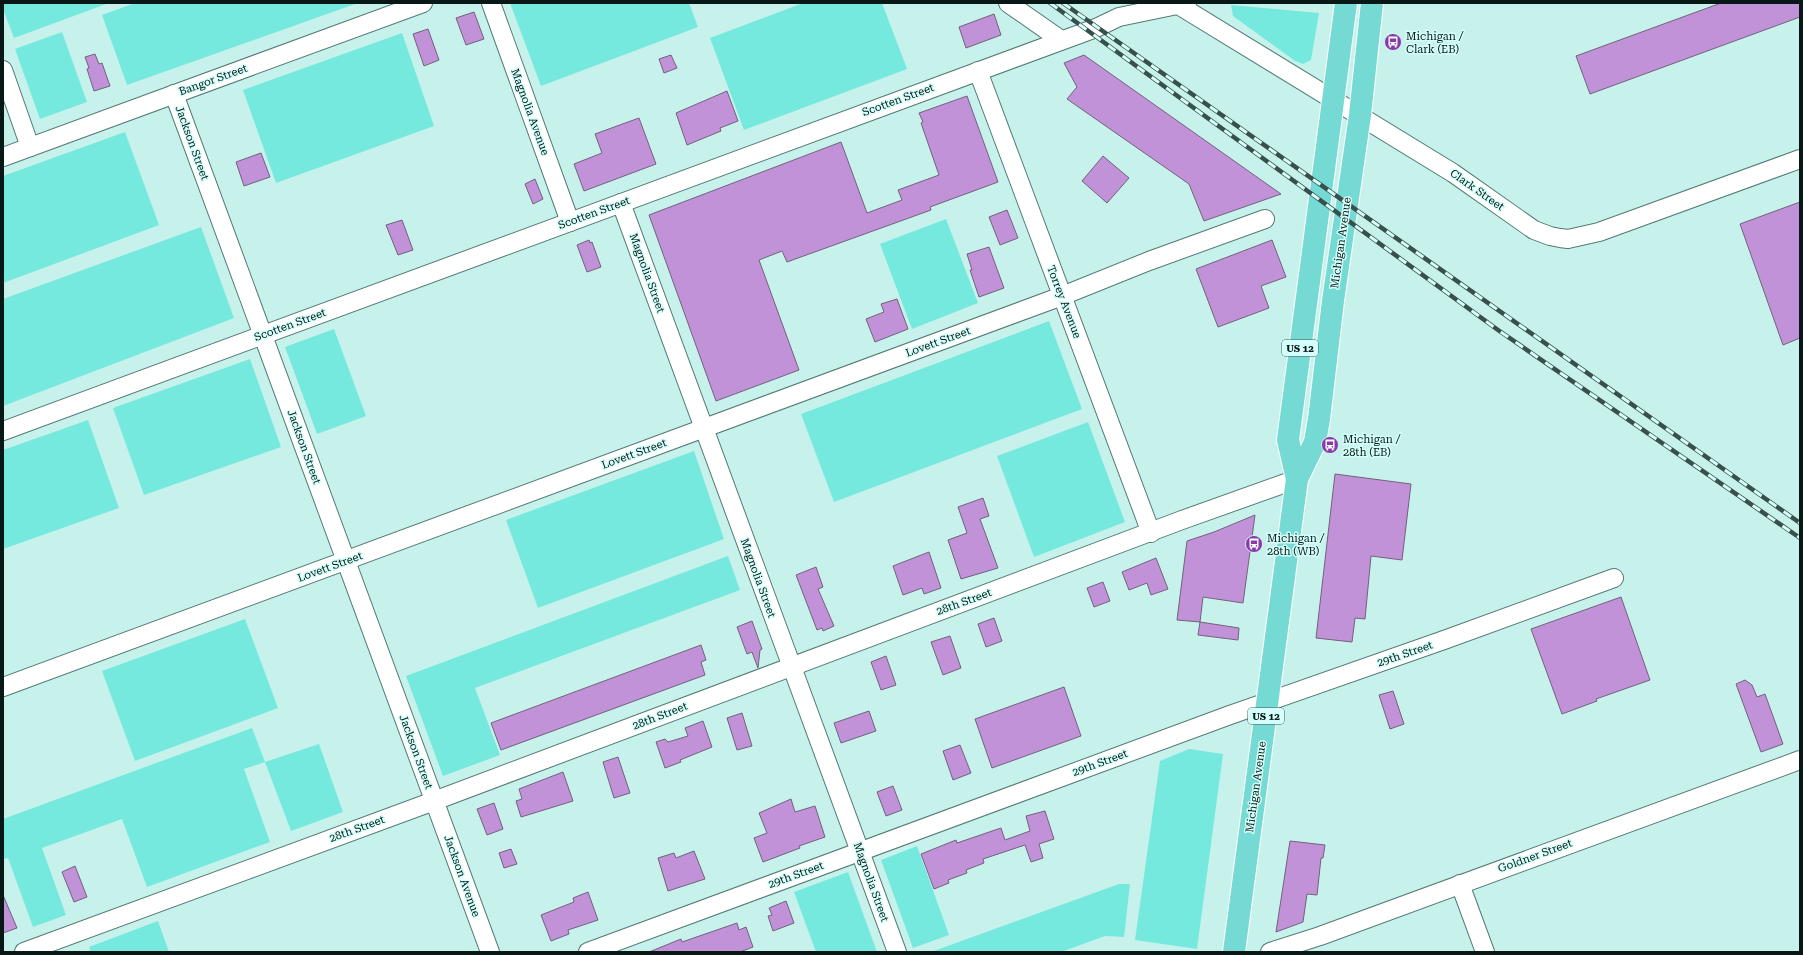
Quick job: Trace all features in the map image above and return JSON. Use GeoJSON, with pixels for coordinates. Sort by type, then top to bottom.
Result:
{"type":"FeatureCollection","features":[{"type":"Feature","properties":{"kind":"main road","name":"Michigan Avenue"},"geometry":{"type":"LineString","coordinates":[[1297,479],[1288,440],[1346,3]]}},
{"type":"Feature","properties":{"kind":"main road","name":"Michigan Avenue"},"geometry":{"type":"LineString","coordinates":[[1234,952],[1297,479],[1315,442],[1333,301],[1360,115],[1372,3]]}},
{"type":"Feature","properties":{"kind":"street","name":"Bangor Street"},"geometry":{"type":"LineString","coordinates":[[3,157],[423,3]]}},
{"type":"Feature","properties":{"kind":"street","name":"Magnolia Avenue"},"geometry":{"type":"LineString","coordinates":[[490,3],[570,222]]}},
{"type":"Feature","properties":{"kind":"street"},"geometry":{"type":"LineString","coordinates":[[1008,3],[1061,40]]}},
{"type":"Feature","properties":{"kind":"street","name":"Scotten Street"},"geometry":{"type":"LineString","coordinates":[[3,431],[978,71],[1119,17],[1184,4]]}},
{"type":"Feature","properties":{"kind":"street","name":"Clark Street"},"geometry":{"type":"LineString","coordinates":[[1184,4],[1334,100],[1453,173],[1534,230],[1550,236],[1568,239],[1599,232],[1800,159]]}},
{"type":"Feature","properties":{"kind":"street"},"geometry":{"type":"LineString","coordinates":[[3,70],[30,147]]}},
{"type":"Feature","properties":{"kind":"street","name":"Torrey Avenue"},"geometry":{"type":"LineString","coordinates":[[978,71],[1151,533]]}},
{"type":"Feature","properties":{"kind":"street","name":"Jackson Street"},"geometry":{"type":"LineString","coordinates":[[174,94],[434,801]]}},
{"type":"Feature","properties":{"kind":"street","name":"Magnolia Street"},"geometry":{"type":"LineString","coordinates":[[621,203],[897,952]]}},
{"type":"Feature","properties":{"kind":"street","name":"Lovett Street"},"geometry":{"type":"LineString","coordinates":[[3,687],[1062,296],[1149,261],[1265,219]]}},
{"type":"Feature","properties":{"kind":"street","name":"28th Street"},"geometry":{"type":"LineString","coordinates":[[24,952],[434,801],[791,666],[1297,479]]}},
{"type":"Feature","properties":{"kind":"street","name":"29th Street"},"geometry":{"type":"LineString","coordinates":[[588,952],[859,851],[1614,578]]}},
{"type":"Feature","properties":{"kind":"street","name":"Goldner Street"},"geometry":{"type":"LineString","coordinates":[[1270,952],[1320,936],[1800,760]]}},
{"type":"Feature","properties":{"kind":"street","name":"Jackson Avenue"},"geometry":{"type":"LineString","coordinates":[[434,801],[490,952]]}},
{"type":"Feature","properties":{"kind":"street"},"geometry":{"type":"LineString","coordinates":[[1460,884],[1485,952]]}},
{"type":"Feature","properties":{"kind":"shaded area"},"geometry":{"type":"Polygon","coordinates":[[[3,3],[109,3],[14,38],[3,9],[3,3]]]}},
{"type":"Feature","properties":{"kind":"shaded area"},"geometry":{"type":"Polygon","coordinates":[[[135,3],[358,3],[127,85],[102,15],[135,3]]]}},
{"type":"Feature","properties":{"kind":"shaded area"},"geometry":{"type":"Polygon","coordinates":[[[510,3],[689,3],[698,27],[541,86],[510,3]]]}},
{"type":"Feature","properties":{"kind":"shaded area"},"geometry":{"type":"Polygon","coordinates":[[[803,3],[882,3],[907,69],[744,130],[710,38],[803,3]]]}},
{"type":"Feature","properties":{"kind":"shaded area"},"geometry":{"type":"Polygon","coordinates":[[[1231,5],[1319,13],[1311,60],[1303,64],[1295,61],[1233,16],[1231,5]]]}},
{"type":"Feature","properties":{"kind":"shaded area"},"geometry":{"type":"Polygon","coordinates":[[[62,32],[87,102],[40,119],[15,49],[62,32]]]}},
{"type":"Feature","properties":{"kind":"shaded area"},"geometry":{"type":"Polygon","coordinates":[[[402,33],[434,126],[276,183],[243,90],[402,33]]]}},
{"type":"Feature","properties":{"kind":"shaded area"},"geometry":{"type":"Polygon","coordinates":[[[125,132],[159,225],[3,283],[3,176],[125,132]]]}},
{"type":"Feature","properties":{"kind":"shaded area"},"geometry":{"type":"Polygon","coordinates":[[[946,219],[978,303],[912,329],[880,244],[946,219]]]}},
{"type":"Feature","properties":{"kind":"shaded area"},"geometry":{"type":"Polygon","coordinates":[[[201,227],[234,318],[3,406],[3,299],[201,227]]]}},
{"type":"Feature","properties":{"kind":"shaded area"},"geometry":{"type":"Polygon","coordinates":[[[1049,321],[1082,409],[834,502],[801,414],[1049,321]]]}},
{"type":"Feature","properties":{"kind":"shaded area"},"geometry":{"type":"Polygon","coordinates":[[[334,329],[366,416],[317,434],[285,347],[334,329]]]}},
{"type":"Feature","properties":{"kind":"shaded area"},"geometry":{"type":"Polygon","coordinates":[[[250,359],[281,447],[144,495],[113,408],[250,359]]]}},
{"type":"Feature","properties":{"kind":"shaded area"},"geometry":{"type":"Polygon","coordinates":[[[88,420],[119,508],[3,549],[3,450],[88,420]]]}},
{"type":"Feature","properties":{"kind":"shaded area"},"geometry":{"type":"Polygon","coordinates":[[[1088,422],[1125,522],[1034,557],[997,456],[1088,422]]]}},
{"type":"Feature","properties":{"kind":"shaded area"},"geometry":{"type":"Polygon","coordinates":[[[694,451],[724,539],[538,608],[506,520],[694,451]]]}},
{"type":"Feature","properties":{"kind":"shaded area"},"geometry":{"type":"Polygon","coordinates":[[[728,556],[740,590],[475,688],[500,755],[443,776],[406,676],[728,556]]]}},
{"type":"Feature","properties":{"kind":"shaded area"},"geometry":{"type":"Polygon","coordinates":[[[245,619],[278,708],[135,761],[102,671],[245,619]]]}},
{"type":"Feature","properties":{"kind":"shaded area"},"geometry":{"type":"Polygon","coordinates":[[[252,728],[265,762],[244,769],[270,842],[147,887],[122,819],[42,848],[66,915],[33,927],[8,858],[3,859],[3,819],[252,728]]]}},
{"type":"Feature","properties":{"kind":"shaded area"},"geometry":{"type":"Polygon","coordinates":[[[319,744],[343,812],[291,831],[265,762],[319,744]]]}},
{"type":"Feature","properties":{"kind":"shaded area"},"geometry":{"type":"Polygon","coordinates":[[[1189,749],[1223,754],[1197,949],[1135,940],[1160,761],[1189,749]]]}},
{"type":"Feature","properties":{"kind":"shaded area"},"geometry":{"type":"Polygon","coordinates":[[[917,846],[949,935],[913,948],[881,860],[917,846]]]}},
{"type":"Feature","properties":{"kind":"shaded area"},"geometry":{"type":"Polygon","coordinates":[[[848,872],[877,952],[816,952],[794,892],[848,872]]]}},
{"type":"Feature","properties":{"kind":"shaded area"},"geometry":{"type":"Polygon","coordinates":[[[1119,884],[1130,884],[1124,937],[1105,936],[1061,952],[931,952],[1119,884]]]}},
{"type":"Feature","properties":{"kind":"shaded area"},"geometry":{"type":"Polygon","coordinates":[[[158,921],[169,952],[91,952],[89,947],[158,921]]]}},
{"type":"Feature","properties":{"kind":"building"},"geometry":{"type":"Polygon","coordinates":[[[1721,3],[1800,3],[1800,17],[1590,94],[1576,56],[1721,3]]]}},
{"type":"Feature","properties":{"kind":"building"},"geometry":{"type":"Polygon","coordinates":[[[474,12],[484,39],[466,45],[456,18],[474,12]]]}},
{"type":"Feature","properties":{"kind":"building"},"geometry":{"type":"Polygon","coordinates":[[[994,14],[1001,35],[966,48],[959,27],[994,14]]]}},
{"type":"Feature","properties":{"kind":"building"},"geometry":{"type":"Polygon","coordinates":[[[428,29],[439,60],[424,66],[413,34],[428,29]]]}},
{"type":"Feature","properties":{"kind":"building"},"geometry":{"type":"Polygon","coordinates":[[[95,54],[99,64],[102,63],[110,86],[94,91],[85,57],[95,54]]]}},
{"type":"Feature","properties":{"kind":"building"},"geometry":{"type":"Polygon","coordinates":[[[671,55],[677,68],[664,73],[659,59],[671,55]]]}},
{"type":"Feature","properties":{"kind":"building"},"geometry":{"type":"Polygon","coordinates":[[[1084,55],[1281,194],[1204,221],[1189,184],[1067,99],[1077,87],[1064,63],[1084,55]]]}},
{"type":"Feature","properties":{"kind":"building"},"geometry":{"type":"Polygon","coordinates":[[[727,91],[738,121],[720,128],[721,131],[687,145],[676,113],[727,91]]]}},
{"type":"Feature","properties":{"kind":"building"},"geometry":{"type":"Polygon","coordinates":[[[967,96],[998,182],[930,207],[931,210],[787,262],[782,251],[759,260],[799,370],[716,401],[649,215],[841,142],[867,213],[902,200],[898,190],[939,175],[919,113],[967,96]]]}},
{"type":"Feature","properties":{"kind":"building"},"geometry":{"type":"Polygon","coordinates":[[[639,118],[656,164],[584,191],[574,164],[602,153],[595,134],[639,118]]]}},
{"type":"Feature","properties":{"kind":"building"},"geometry":{"type":"Polygon","coordinates":[[[261,153],[270,177],[244,186],[236,162],[261,153]]]}},
{"type":"Feature","properties":{"kind":"building"},"geometry":{"type":"Polygon","coordinates":[[[1103,156],[1129,178],[1107,203],[1082,181],[1103,156]]]}},
{"type":"Feature","properties":{"kind":"building"},"geometry":{"type":"Polygon","coordinates":[[[535,179],[543,199],[533,204],[525,184],[535,179]]]}},
{"type":"Feature","properties":{"kind":"building"},"geometry":{"type":"Polygon","coordinates":[[[1800,202],[1800,338],[1783,345],[1740,224],[1800,202]]]}},
{"type":"Feature","properties":{"kind":"building"},"geometry":{"type":"Polygon","coordinates":[[[1007,210],[1018,238],[1000,245],[989,217],[1007,210]]]}},
{"type":"Feature","properties":{"kind":"building"},"geometry":{"type":"Polygon","coordinates":[[[402,220],[413,250],[398,255],[386,225],[402,220]]]}},
{"type":"Feature","properties":{"kind":"building"},"geometry":{"type":"Polygon","coordinates":[[[589,240],[590,243],[592,242],[601,267],[587,272],[577,245],[589,240]]]}},
{"type":"Feature","properties":{"kind":"building"},"geometry":{"type":"Polygon","coordinates":[[[1272,240],[1286,277],[1261,286],[1269,308],[1218,327],[1196,269],[1272,240]]]}},
{"type":"Feature","properties":{"kind":"building"},"geometry":{"type":"Polygon","coordinates":[[[989,247],[1004,288],[979,297],[970,270],[972,270],[967,254],[989,247]]]}},
{"type":"Feature","properties":{"kind":"building"},"geometry":{"type":"Polygon","coordinates":[[[897,299],[908,329],[875,342],[866,319],[884,312],[881,304],[897,299]]]}},
{"type":"Feature","properties":{"kind":"building"},"geometry":{"type":"Polygon","coordinates":[[[1335,474],[1411,484],[1402,560],[1371,556],[1365,619],[1355,618],[1352,642],[1316,638],[1335,474]]]}},
{"type":"Feature","properties":{"kind":"building"},"geometry":{"type":"Polygon","coordinates":[[[983,498],[989,516],[980,519],[998,568],[961,579],[948,540],[967,533],[958,507],[983,498]]]}},
{"type":"Feature","properties":{"kind":"building"},"geometry":{"type":"Polygon","coordinates":[[[1255,515],[1243,603],[1203,597],[1200,622],[1177,620],[1187,541],[1214,532],[1255,515]]]}},
{"type":"Feature","properties":{"kind":"building"},"geometry":{"type":"Polygon","coordinates":[[[929,552],[941,588],[924,594],[922,588],[903,595],[893,566],[929,552]]]}},
{"type":"Feature","properties":{"kind":"building"},"geometry":{"type":"Polygon","coordinates":[[[1156,558],[1168,589],[1151,595],[1147,583],[1129,590],[1122,572],[1156,558]]]}},
{"type":"Feature","properties":{"kind":"building"},"geometry":{"type":"Polygon","coordinates":[[[816,567],[823,587],[818,589],[834,626],[823,631],[822,628],[817,630],[796,575],[816,567]]]}},
{"type":"Feature","properties":{"kind":"building"},"geometry":{"type":"Polygon","coordinates":[[[1103,582],[1110,601],[1094,607],[1087,588],[1103,582]]]}},
{"type":"Feature","properties":{"kind":"building"},"geometry":{"type":"Polygon","coordinates":[[[1621,597],[1650,680],[1596,699],[1597,701],[1562,714],[1531,629],[1621,597]]]}},
{"type":"Feature","properties":{"kind":"building"},"geometry":{"type":"Polygon","coordinates":[[[994,618],[1002,641],[986,647],[978,624],[994,618]]]}},
{"type":"Feature","properties":{"kind":"building"},"geometry":{"type":"Polygon","coordinates":[[[752,621],[762,649],[760,650],[758,668],[752,652],[747,654],[737,627],[752,621]]]}},
{"type":"Feature","properties":{"kind":"building"},"geometry":{"type":"Polygon","coordinates":[[[1200,622],[1239,628],[1238,640],[1198,635],[1200,622]]]}},
{"type":"Feature","properties":{"kind":"building"},"geometry":{"type":"Polygon","coordinates":[[[950,636],[961,668],[943,675],[931,642],[950,636]]]}},
{"type":"Feature","properties":{"kind":"building"},"geometry":{"type":"Polygon","coordinates":[[[701,645],[706,660],[701,662],[705,675],[501,750],[491,723],[701,645]]]}},
{"type":"Feature","properties":{"kind":"building"},"geometry":{"type":"Polygon","coordinates":[[[886,656],[896,685],[881,690],[871,662],[886,656]]]}},
{"type":"Feature","properties":{"kind":"building"},"geometry":{"type":"Polygon","coordinates":[[[1745,680],[1752,685],[1757,697],[1765,694],[1783,744],[1761,752],[1736,684],[1745,680]]]}},
{"type":"Feature","properties":{"kind":"building"},"geometry":{"type":"Polygon","coordinates":[[[1064,687],[1081,736],[992,768],[975,719],[1064,687]]]}},
{"type":"Feature","properties":{"kind":"building"},"geometry":{"type":"Polygon","coordinates":[[[1393,691],[1404,724],[1390,729],[1379,695],[1393,691]]]}},
{"type":"Feature","properties":{"kind":"building"},"geometry":{"type":"Polygon","coordinates":[[[869,711],[876,731],[841,743],[834,723],[869,711]]]}},
{"type":"Feature","properties":{"kind":"building"},"geometry":{"type":"Polygon","coordinates":[[[742,713],[752,746],[737,750],[727,718],[742,713]]]}},
{"type":"Feature","properties":{"kind":"building"},"geometry":{"type":"Polygon","coordinates":[[[703,721],[712,747],[665,768],[656,742],[665,739],[668,742],[688,736],[685,728],[703,721]]]}},
{"type":"Feature","properties":{"kind":"building"},"geometry":{"type":"Polygon","coordinates":[[[960,745],[971,773],[953,780],[943,751],[960,745]]]}},
{"type":"Feature","properties":{"kind":"building"},"geometry":{"type":"Polygon","coordinates":[[[618,757],[630,793],[614,798],[603,762],[618,757]]]}},
{"type":"Feature","properties":{"kind":"building"},"geometry":{"type":"Polygon","coordinates":[[[563,772],[573,801],[521,817],[516,801],[522,799],[519,789],[563,772]]]}},
{"type":"Feature","properties":{"kind":"building"},"geometry":{"type":"Polygon","coordinates":[[[893,786],[902,810],[886,816],[877,792],[893,786]]]}},
{"type":"Feature","properties":{"kind":"building"},"geometry":{"type":"Polygon","coordinates":[[[791,799],[795,812],[815,806],[825,837],[799,846],[800,848],[763,862],[754,838],[767,833],[759,813],[791,799]]]}},
{"type":"Feature","properties":{"kind":"building"},"geometry":{"type":"Polygon","coordinates":[[[494,803],[503,829],[487,835],[477,809],[494,803]]]}},
{"type":"Feature","properties":{"kind":"building"},"geometry":{"type":"Polygon","coordinates":[[[1045,811],[1054,839],[1039,844],[1043,858],[1031,862],[1025,845],[983,859],[984,863],[966,870],[967,873],[948,880],[949,883],[934,889],[921,854],[956,840],[957,843],[1001,828],[1005,840],[1030,831],[1026,816],[1045,811]]]}},
{"type":"Feature","properties":{"kind":"building"},"geometry":{"type":"Polygon","coordinates":[[[1290,841],[1325,845],[1323,858],[1321,858],[1317,895],[1307,894],[1303,922],[1276,932],[1290,841]]]}},
{"type":"Feature","properties":{"kind":"building"},"geometry":{"type":"Polygon","coordinates":[[[511,849],[517,864],[504,868],[499,853],[511,849]]]}},
{"type":"Feature","properties":{"kind":"building"},"geometry":{"type":"Polygon","coordinates":[[[694,851],[705,879],[668,891],[658,858],[674,853],[676,858],[694,851]]]}},
{"type":"Feature","properties":{"kind":"building"},"geometry":{"type":"Polygon","coordinates":[[[75,866],[87,897],[74,902],[62,872],[75,866]]]}},
{"type":"Feature","properties":{"kind":"building"},"geometry":{"type":"Polygon","coordinates":[[[588,892],[598,920],[568,930],[569,934],[551,941],[541,915],[574,902],[573,898],[588,892]]]}},
{"type":"Feature","properties":{"kind":"building"},"geometry":{"type":"Polygon","coordinates":[[[3,895],[17,928],[3,933],[3,895]]]}},
{"type":"Feature","properties":{"kind":"building"},"geometry":{"type":"Polygon","coordinates":[[[786,901],[794,923],[773,931],[768,916],[772,915],[769,908],[786,901]]]}},
{"type":"Feature","properties":{"kind":"building"},"geometry":{"type":"Polygon","coordinates":[[[737,923],[739,930],[746,927],[753,947],[740,952],[649,952],[681,939],[682,942],[737,923]]]}},
{"type":"Feature","properties":{"kind":"railway"},"geometry":{"type":"LineString","coordinates":[[1050,3],[1498,330],[1800,538]]}},
{"type":"Feature","properties":{"kind":"railway"},"geometry":{"type":"LineString","coordinates":[[1063,3],[1800,523]]}},
{"type":"Feature","properties":{"kind":"place","name":"Michigan / Clark (EB)"},"geometry":{"type":"Point","coordinates":[1393,42]}},
{"type":"Feature","properties":{"kind":"place","name":"Michigan / 28th (EB)"},"geometry":{"type":"Point","coordinates":[1330,445]}},
{"type":"Feature","properties":{"kind":"place","name":"Michigan / 28th (WB)"},"geometry":{"type":"Point","coordinates":[1254,544]}}]}
